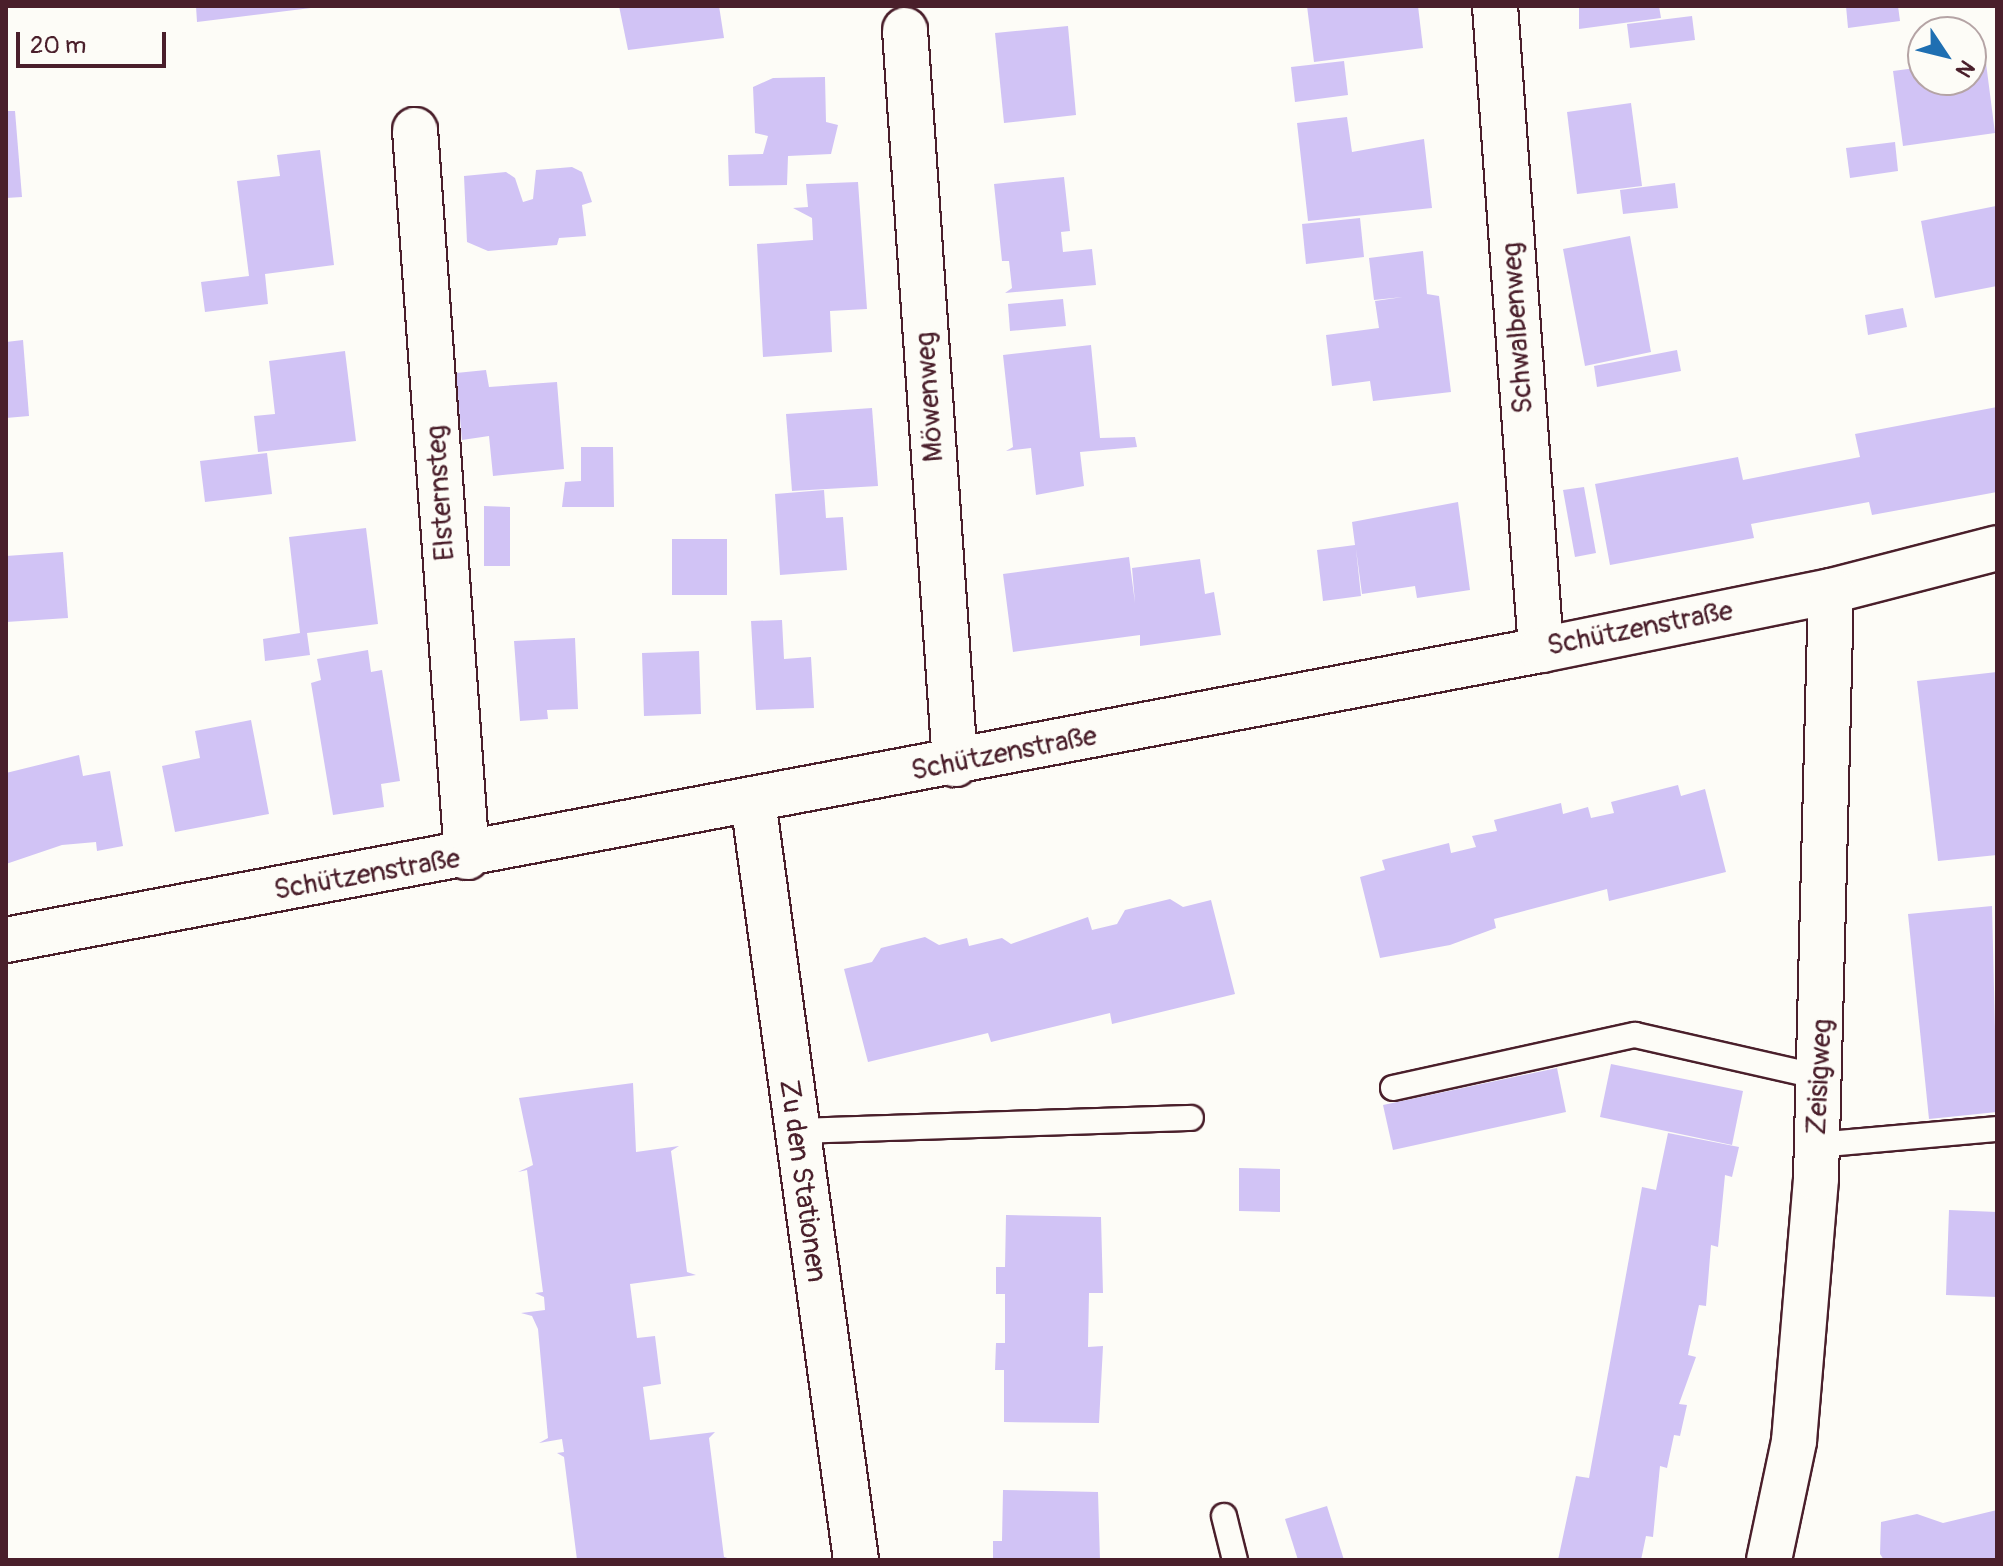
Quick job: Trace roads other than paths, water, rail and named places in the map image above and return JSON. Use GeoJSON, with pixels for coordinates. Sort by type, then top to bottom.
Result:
{"type":"FeatureCollection","features":[{"type":"Feature","properties":{"kind":"street","name":"Schwalbenweg"},"geometry":{"type":"LineString","coordinates":[[1495,6],[1541,650]]}},
{"type":"Feature","properties":{"kind":"street","name":"Möwenweg"},"geometry":{"type":"LineString","coordinates":[[906,18],[955,764]]}},
{"type":"Feature","properties":{"kind":"street","name":"Elsternsteg"},"geometry":{"type":"LineString","coordinates":[[415,130],[467,857]]}},
{"type":"Feature","properties":{"kind":"street","name":"Schützenstraße"},"geometry":{"type":"LineString","coordinates":[[6,940],[467,857],[1541,650],[1831,591],[1997,548]]}},
{"type":"Feature","properties":{"kind":"street","name":"Zeisigweg"},"geometry":{"type":"LineString","coordinates":[[1769,1560],[1794,1441],[1817,1145],[1831,591]]}},
{"type":"Feature","properties":{"kind":"street","name":"Zu den Stationen"},"geometry":{"type":"LineString","coordinates":[[753,801],[795,1131],[856,1560]]}},
{"type":"Feature","properties":{"kind":"lane"},"geometry":{"type":"LineString","coordinates":[[1393,1088],[1635,1035],[1820,1077]]}},
{"type":"Feature","properties":{"kind":"lane"},"geometry":{"type":"LineString","coordinates":[[795,1131],[1191,1118]]}},
{"type":"Feature","properties":{"kind":"lane"},"geometry":{"type":"LineString","coordinates":[[1817,1145],[1997,1129]]}},
{"type":"Feature","properties":{"kind":"lane"},"geometry":{"type":"LineString","coordinates":[[1224,1516],[1235,1560]]}}]}
